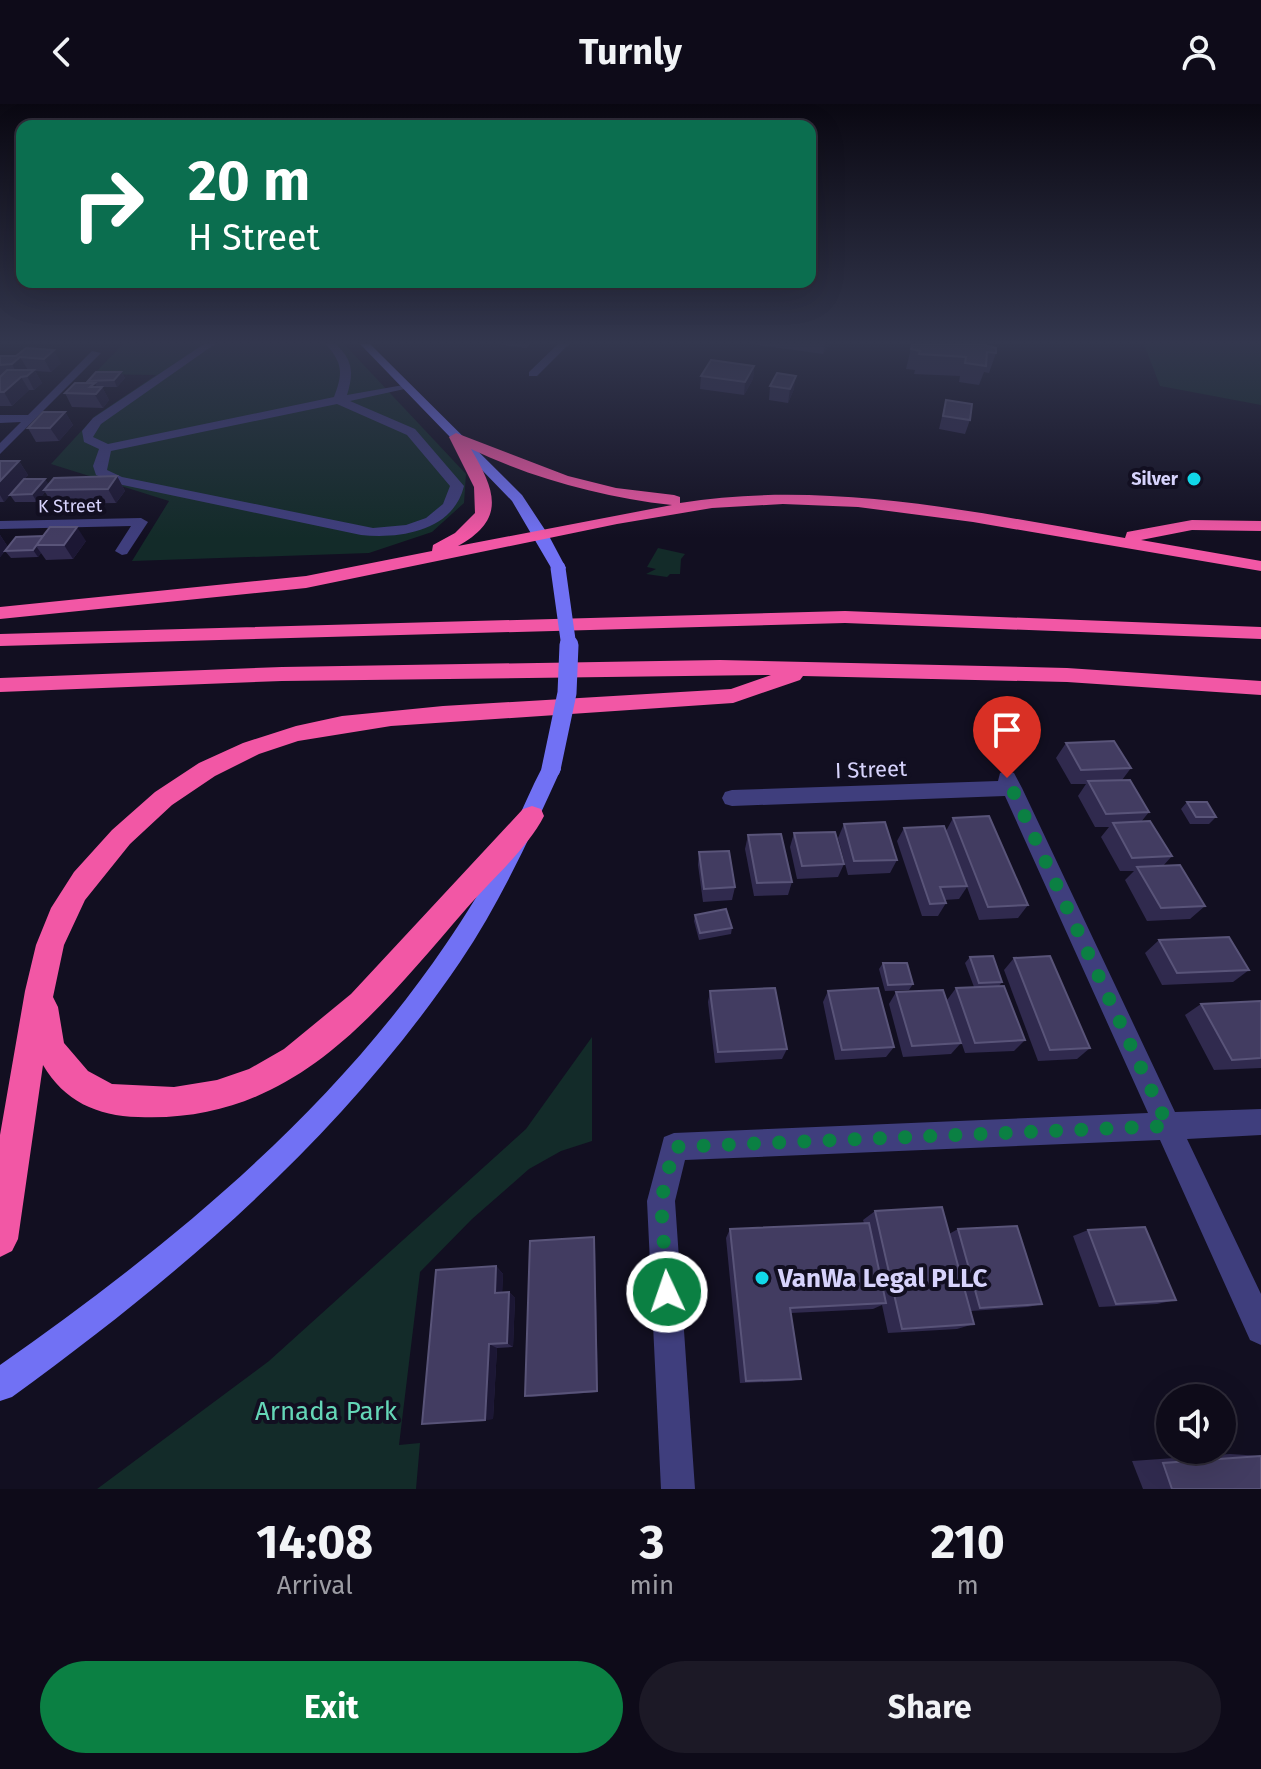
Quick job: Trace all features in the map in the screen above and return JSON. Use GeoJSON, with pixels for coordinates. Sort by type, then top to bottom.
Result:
{"type":"FeatureCollection","features":[{"type":"Feature","properties":{"kind":"highway"},"geometry":{"type":"LineString","coordinates":[[456,437],[504,459],[579,486],[646,498],[712,503],[783,499],[858,502],[1261,566]]}},
{"type":"Feature","properties":{"kind":"highway"},"geometry":{"type":"LineString","coordinates":[[407,562],[455,541],[472,529],[481,517],[486,489],[456,437]]}},
{"type":"Feature","properties":{"kind":"highway"},"geometry":{"type":"LineString","coordinates":[[0,613],[306,582],[712,503]]}},
{"type":"Feature","properties":{"kind":"highway"},"geometry":{"type":"LineString","coordinates":[[1162,533],[1177,515]]}},
{"type":"Feature","properties":{"kind":"highway"},"geometry":{"type":"LineString","coordinates":[[1049,530],[1140,537],[1192,525],[1261,526]]}},
{"type":"Feature","properties":{"kind":"highway"},"geometry":{"type":"LineString","coordinates":[[0,640],[460,625],[845,617],[1261,633]]}},
{"type":"Feature","properties":{"kind":"highway"},"geometry":{"type":"LineString","coordinates":[[0,685],[313,674],[720,667],[941,670],[1261,688]]}},
{"type":"Feature","properties":{"kind":"highway"},"geometry":{"type":"LineString","coordinates":[[0,1239],[39,989],[56,928],[77,889],[101,859],[146,812],[176,790],[211,767],[249,749],[287,735],[355,720],[733,696],[807,670]]}},
{"type":"Feature","properties":{"kind":"highway"},"geometry":{"type":"LineString","coordinates":[[39,989],[51,1049],[73,1079],[99,1097],[140,1103],[186,1103],[232,1092],[279,1072],[317,1046],[365,1004],[532,816]]}},
{"type":"Feature","properties":{"kind":"main road"},"geometry":{"type":"LineString","coordinates":[[0,1385],[100,1314],[203,1230],[304,1131],[377,1052],[422,997],[472,927],[532,816],[551,769],[564,721],[570,682],[568,615],[558,568],[517,498],[428,409]]}},
{"type":"Feature","properties":{"kind":"street"},"geometry":{"type":"LineString","coordinates":[[0,450],[40,409]]}},
{"type":"Feature","properties":{"kind":"street"},"geometry":{"type":"LineString","coordinates":[[116,409],[89,427],[88,439],[106,448],[297,409]]}},
{"type":"Feature","properties":{"kind":"street"},"geometry":{"type":"LineString","coordinates":[[106,448],[99,466],[108,477],[364,532],[411,528],[447,509],[456,498],[457,486],[411,432],[358,409]]}},
{"type":"Feature","properties":{"kind":"street"},"geometry":{"type":"LineString","coordinates":[[0,419],[31,418]]}},
{"type":"Feature","properties":{"kind":"street","name":"K Street"},"geometry":{"type":"LineString","coordinates":[[0,525],[141,522],[122,551]]}},
{"type":"Feature","properties":{"kind":"street","name":"I Street"},"geometry":{"type":"LineString","coordinates":[[732,798],[1010,783],[1168,1126]]}},
{"type":"Feature","properties":{"kind":"street"},"geometry":{"type":"LineString","coordinates":[[678,1489],[661,1201],[674,1147],[1261,1122]]}},
{"type":"Feature","properties":{"kind":"street"},"geometry":{"type":"LineString","coordinates":[[1168,1126],[1261,1329]]}},
{"type":"Feature","properties":{"kind":"green space"},"geometry":{"type":"Polygon","coordinates":[[[106,409],[405,409],[466,474],[464,503],[432,532],[369,553],[132,561],[169,501],[51,464],[95,416],[106,409]]]}},
{"type":"Feature","properties":{"kind":"green space"},"geometry":{"type":"Polygon","coordinates":[[[658,548],[685,554],[681,559],[680,574],[667,577],[646,574],[656,569],[647,567],[658,548]]]}},
{"type":"Feature","properties":{"kind":"green space","name":"Arnada Park"},"geometry":{"type":"Polygon","coordinates":[[[592,1037],[592,1141],[561,1151],[529,1169],[472,1219],[420,1272],[399,1445],[420,1443],[416,1489],[97,1489],[269,1361],[526,1129],[592,1037]]]}},
{"type":"Feature","properties":{"kind":"building"},"geometry":{"type":"Polygon","coordinates":[[[944,409],[971,409],[970,420],[943,416],[944,409]]]}},
{"type":"Feature","properties":{"kind":"building"},"geometry":{"type":"Polygon","coordinates":[[[43,412],[65,412],[50,428],[28,428],[43,412]]]}},
{"type":"Feature","properties":{"kind":"building"},"geometry":{"type":"Polygon","coordinates":[[[0,461],[19,461],[0,481],[0,461]]]}},
{"type":"Feature","properties":{"kind":"building"},"geometry":{"type":"Polygon","coordinates":[[[117,476],[108,489],[44,490],[54,478],[117,476]]]}},
{"type":"Feature","properties":{"kind":"building"},"geometry":{"type":"Polygon","coordinates":[[[24,479],[45,479],[32,494],[10,495],[24,479]]]}},
{"type":"Feature","properties":{"kind":"building"},"geometry":{"type":"Polygon","coordinates":[[[50,527],[77,527],[64,545],[36,545],[50,527]]]}},
{"type":"Feature","properties":{"kind":"building"},"geometry":{"type":"Polygon","coordinates":[[[43,536],[33,550],[5,551],[16,537],[43,536]]]}},
{"type":"Feature","properties":{"kind":"building"},"geometry":{"type":"Polygon","coordinates":[[[1114,741],[1131,768],[1081,770],[1066,743],[1114,741]]]}},
{"type":"Feature","properties":{"kind":"building"},"geometry":{"type":"Polygon","coordinates":[[[1130,780],[1149,812],[1106,814],[1088,781],[1130,780]]]}},
{"type":"Feature","properties":{"kind":"building"},"geometry":{"type":"Polygon","coordinates":[[[1187,802],[1207,802],[1216,817],[1196,817],[1187,802]]]}},
{"type":"Feature","properties":{"kind":"building"},"geometry":{"type":"Polygon","coordinates":[[[989,816],[1028,905],[988,907],[953,818],[989,816]]]}},
{"type":"Feature","properties":{"kind":"building"},"geometry":{"type":"Polygon","coordinates":[[[1150,821],[1172,856],[1132,858],[1113,823],[1150,821]]]}},
{"type":"Feature","properties":{"kind":"building"},"geometry":{"type":"Polygon","coordinates":[[[885,822],[897,860],[854,861],[844,824],[885,822]]]}},
{"type":"Feature","properties":{"kind":"building"},"geometry":{"type":"Polygon","coordinates":[[[944,826],[967,886],[940,887],[946,903],[930,904],[904,828],[944,826]]]}},
{"type":"Feature","properties":{"kind":"building"},"geometry":{"type":"Polygon","coordinates":[[[835,832],[844,864],[802,866],[794,833],[835,832]]]}},
{"type":"Feature","properties":{"kind":"building"},"geometry":{"type":"Polygon","coordinates":[[[781,834],[792,882],[757,883],[748,835],[781,834]]]}},
{"type":"Feature","properties":{"kind":"building"},"geometry":{"type":"Polygon","coordinates":[[[729,851],[735,887],[704,889],[699,852],[729,851]]]}},
{"type":"Feature","properties":{"kind":"building"},"geometry":{"type":"Polygon","coordinates":[[[1180,865],[1205,906],[1161,908],[1137,867],[1180,865]]]}},
{"type":"Feature","properties":{"kind":"building"},"geometry":{"type":"Polygon","coordinates":[[[726,909],[732,928],[700,933],[695,915],[726,909]]]}},
{"type":"Feature","properties":{"kind":"building"},"geometry":{"type":"Polygon","coordinates":[[[1229,937],[1249,970],[1177,973],[1159,940],[1229,937]]]}},
{"type":"Feature","properties":{"kind":"building"},"geometry":{"type":"Polygon","coordinates":[[[993,956],[1002,982],[979,983],[970,957],[993,956]]]}},
{"type":"Feature","properties":{"kind":"building"},"geometry":{"type":"Polygon","coordinates":[[[1050,956],[1090,1048],[1050,1050],[1014,958],[1050,956]]]}},
{"type":"Feature","properties":{"kind":"building"},"geometry":{"type":"Polygon","coordinates":[[[883,963],[907,963],[913,984],[888,985],[883,963]]]}},
{"type":"Feature","properties":{"kind":"building"},"geometry":{"type":"Polygon","coordinates":[[[1004,986],[1025,1040],[975,1043],[956,988],[1004,986]]]}},
{"type":"Feature","properties":{"kind":"building"},"geometry":{"type":"Polygon","coordinates":[[[775,988],[787,1049],[718,1052],[710,991],[775,988]]]}},
{"type":"Feature","properties":{"kind":"building"},"geometry":{"type":"Polygon","coordinates":[[[878,988],[894,1047],[842,1050],[828,991],[878,988]]]}},
{"type":"Feature","properties":{"kind":"building"},"geometry":{"type":"Polygon","coordinates":[[[943,990],[961,1043],[912,1046],[896,992],[943,990]]]}},
{"type":"Feature","properties":{"kind":"building"},"geometry":{"type":"Polygon","coordinates":[[[1261,1001],[1261,1058],[1232,1060],[1201,1004],[1261,1001]]]}},
{"type":"Feature","properties":{"kind":"building"},"geometry":{"type":"Polygon","coordinates":[[[942,1207],[974,1324],[902,1329],[875,1211],[942,1207]]]}},
{"type":"Feature","properties":{"kind":"building"},"geometry":{"type":"Polygon","coordinates":[[[869,1223],[886,1303],[790,1308],[801,1379],[746,1381],[730,1229],[869,1223]]]}},
{"type":"Feature","properties":{"kind":"building"},"geometry":{"type":"Polygon","coordinates":[[[1017,1226],[1042,1304],[980,1308],[958,1229],[1017,1226]]]}},
{"type":"Feature","properties":{"kind":"building"},"geometry":{"type":"Polygon","coordinates":[[[1145,1227],[1176,1300],[1116,1304],[1088,1230],[1145,1227]]]}},
{"type":"Feature","properties":{"kind":"building"},"geometry":{"type":"Polygon","coordinates":[[[594,1237],[597,1391],[525,1396],[530,1241],[594,1237]]]}},
{"type":"Feature","properties":{"kind":"building"},"geometry":{"type":"Polygon","coordinates":[[[496,1266],[495,1293],[509,1292],[507,1343],[489,1344],[485,1420],[422,1424],[436,1270],[496,1266]]]}},
{"type":"Feature","properties":{"kind":"building"},"geometry":{"type":"Polygon","coordinates":[[[1261,1456],[1261,1489],[1172,1489],[1163,1464],[1236,1464],[1236,1458],[1261,1456]]]}},
{"type":"Feature","properties":{"kind":"place","name":"Silver"},"geometry":{"type":"Point","coordinates":[1194,479]}},
{"type":"Feature","properties":{"kind":"place","name":"VanWa Legal PLLC"},"geometry":{"type":"Point","coordinates":[762,1278]}},
{"type":"Feature","properties":{"kind":"route"},"geometry":{"type":"LineString","coordinates":[[667,1292],[661,1201],[674,1147],[1168,1126],[1007,778]]}}]}
